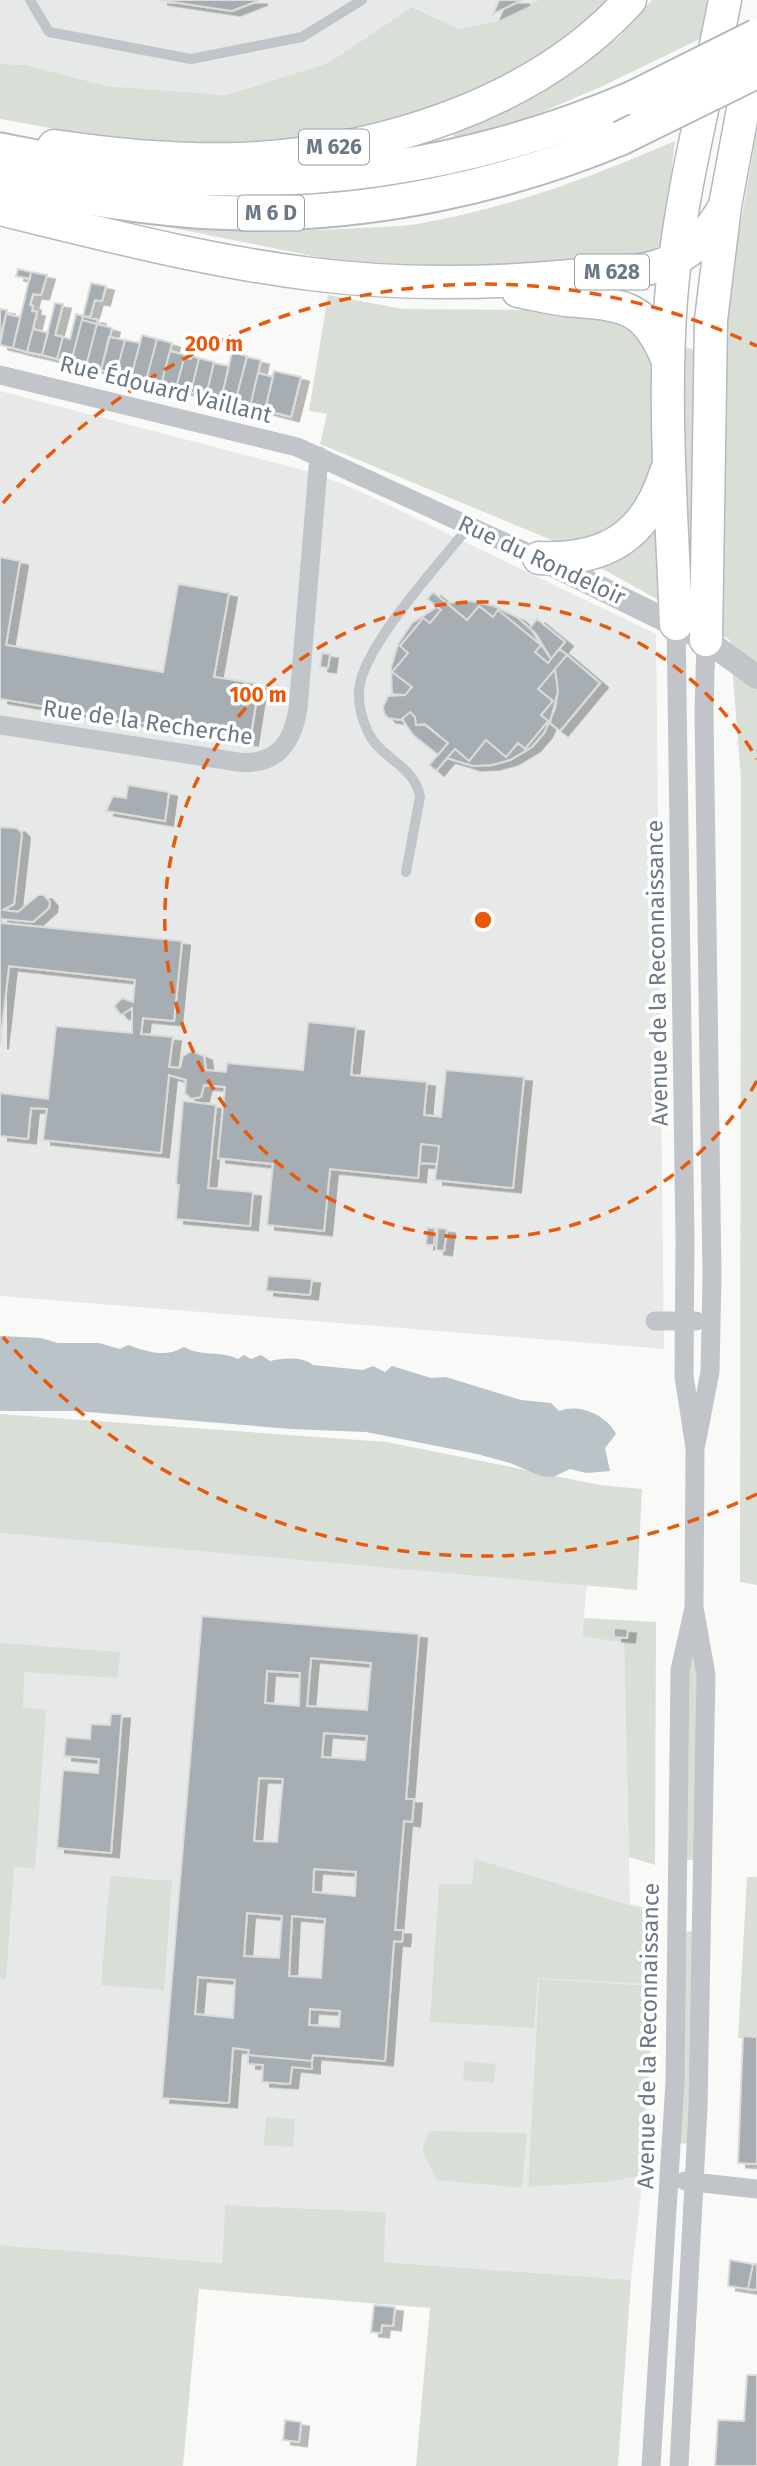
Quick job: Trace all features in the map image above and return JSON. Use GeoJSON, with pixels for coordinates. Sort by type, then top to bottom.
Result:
{"type":"FeatureCollection","features":[{"type":"Feature","properties":{"kind":"highway","name":"M 6 D"},"geometry":{"type":"LineString","coordinates":[[0,150],[92,167],[236,180],[281,180],[384,171],[505,145],[580,120],[633,98],[757,38]]}},
{"type":"Feature","properties":{"kind":"highway","name":"M 6 D"},"geometry":{"type":"LineString","coordinates":[[0,182],[84,198],[242,213],[321,210],[410,199],[545,166],[621,138],[757,71]]}},
{"type":"Feature","properties":{"kind":"main road","name":"M 626"},"geometry":{"type":"LineString","coordinates":[[0,139],[130,155],[226,159],[293,155],[362,141],[440,119],[524,82],[587,42],[630,0]]}},
{"type":"Feature","properties":{"kind":"main road"},"geometry":{"type":"LineString","coordinates":[[676,624],[669,460],[671,297],[691,162],[725,0]]}},
{"type":"Feature","properties":{"kind":"main road","name":"M 628"},"geometry":{"type":"LineString","coordinates":[[0,209],[181,252],[312,275],[472,282],[645,269],[677,258],[714,225],[725,206],[740,116],[757,38]]}},
{"type":"Feature","properties":{"kind":"main road"},"geometry":{"type":"LineString","coordinates":[[706,640],[709,361],[725,206]]}},
{"type":"Feature","properties":{"kind":"main road"},"geometry":{"type":"LineString","coordinates":[[472,282],[564,300],[609,302],[626,308],[652,329],[670,364]]}},
{"type":"Feature","properties":{"kind":"main road"},"geometry":{"type":"LineString","coordinates":[[539,558],[563,558],[595,552],[632,533],[649,513],[658,496],[669,460]]}},
{"type":"Feature","properties":{"kind":"street","name":"Rue Édouard Vaillant"},"geometry":{"type":"LineString","coordinates":[[0,374],[276,441],[319,456]]}},
{"type":"Feature","properties":{"kind":"street","name":"Rue du Rondeloir"},"geometry":{"type":"LineString","coordinates":[[319,456],[676,624],[706,640],[757,677]]}},
{"type":"Feature","properties":{"kind":"street","name":"Rue de la Recherche"},"geometry":{"type":"LineString","coordinates":[[0,725],[238,762],[259,763],[275,756],[291,737],[298,709],[319,456]]}},
{"type":"Feature","properties":{"kind":"street","name":"Avenue de la Reconnaissance"},"geometry":{"type":"LineString","coordinates":[[676,624],[685,1396],[695,1448],[694,1607],[706,1675],[695,2182],[679,2466]]}},
{"type":"Feature","properties":{"kind":"street","name":"Avenue de la Reconnaissance"},"geometry":{"type":"LineString","coordinates":[[695,1448],[708,1393],[711,1321],[706,640]]}},
{"type":"Feature","properties":{"kind":"street"},"geometry":{"type":"LineString","coordinates":[[655,1321],[711,1321]]}},
{"type":"Feature","properties":{"kind":"street","name":"Avenue de la Reconnaissance"},"geometry":{"type":"LineString","coordinates":[[651,2466],[670,2181],[680,1670],[694,1607]]}},
{"type":"Feature","properties":{"kind":"street"},"geometry":{"type":"LineString","coordinates":[[670,2181],[757,2189]]}},
{"type":"Feature","properties":{"kind":"lane"},"geometry":{"type":"LineString","coordinates":[[30,0],[48,32],[191,59],[302,37],[362,0]]}},
{"type":"Feature","properties":{"kind":"lane"},"geometry":{"type":"LineString","coordinates":[[406,872],[420,797],[418,786],[414,776],[382,750],[369,735],[361,716],[359,690],[367,662],[392,625],[469,526]]}},
{"type":"Feature","properties":{"kind":"lane"},"geometry":{"type":"LineString","coordinates":[[677,1901],[703,1902]]}},
{"type":"Feature","properties":{"kind":"shaded area"},"geometry":{"type":"Polygon","coordinates":[[[0,0],[539,0],[497,21],[459,29],[412,7],[328,63],[226,95],[107,86],[26,65],[0,64],[0,0]]]}},
{"type":"Feature","properties":{"kind":"shaded area"},"geometry":{"type":"Polygon","coordinates":[[[539,0],[615,0],[565,42],[513,74],[465,96],[415,114],[363,128],[257,143],[204,145],[114,139],[0,119],[0,64],[26,65],[107,86],[226,95],[328,63],[412,7],[459,29],[497,21],[539,0]]]}},
{"type":"Feature","properties":{"kind":"shaded area"},"geometry":{"type":"Polygon","coordinates":[[[652,0],[712,0],[708,35],[605,85],[535,115],[454,138],[453,133],[546,89],[619,37],[652,0]]]}},
{"type":"Feature","properties":{"kind":"shaded area"},"geometry":{"type":"Polygon","coordinates":[[[757,130],[757,1585],[740,1582],[741,779],[730,640],[549,539],[320,444],[327,414],[309,411],[328,295],[403,309],[569,310],[609,316],[723,362],[728,295],[757,130]]]}},
{"type":"Feature","properties":{"kind":"shaded area"},"geometry":{"type":"Polygon","coordinates":[[[675,141],[664,238],[661,246],[641,254],[534,265],[347,263],[139,221],[194,227],[276,230],[331,230],[417,224],[516,201],[675,141]]]}},
{"type":"Feature","properties":{"kind":"shaded area"},"geometry":{"type":"Polygon","coordinates":[[[0,391],[314,473],[355,489],[656,634],[664,1349],[0,1296],[0,391]]]}},
{"type":"Feature","properties":{"kind":"shaded area"},"geometry":{"type":"Polygon","coordinates":[[[0,1336],[41,1338],[58,1343],[99,1343],[120,1349],[128,1345],[156,1353],[184,1347],[238,1359],[244,1355],[251,1359],[261,1355],[270,1361],[298,1359],[313,1365],[363,1370],[373,1366],[385,1372],[392,1366],[431,1378],[446,1377],[521,1400],[551,1403],[559,1411],[583,1410],[599,1416],[616,1434],[605,1448],[610,1471],[586,1473],[570,1469],[553,1477],[541,1476],[510,1463],[477,1454],[366,1432],[291,1429],[76,1411],[0,1411],[0,1336]]]}},
{"type":"Feature","properties":{"kind":"shaded area"},"geometry":{"type":"Polygon","coordinates":[[[0,1414],[387,1442],[600,1485],[642,1489],[637,1590],[0,1533],[0,1414]]]}},
{"type":"Feature","properties":{"kind":"shaded area"},"geometry":{"type":"Polygon","coordinates":[[[0,1533],[587,1584],[582,1637],[624,1641],[630,1904],[654,1909],[654,1986],[539,1980],[528,2187],[609,2182],[643,2175],[631,2280],[384,2262],[386,2212],[225,2205],[222,2263],[0,2245],[0,1533]]]}},
{"type":"Feature","properties":{"kind":"shaded area"},"geometry":{"type":"Polygon","coordinates":[[[584,1618],[656,1622],[655,1865],[629,1857],[624,1642],[582,1637],[584,1618]]]}},
{"type":"Feature","properties":{"kind":"shaded area"},"geometry":{"type":"Polygon","coordinates":[[[0,1643],[120,1652],[118,1678],[24,1672],[23,1707],[46,1710],[35,1868],[14,1867],[6,1979],[0,1978],[0,1643]]]}},
{"type":"Feature","properties":{"kind":"shaded area"},"geometry":{"type":"Polygon","coordinates":[[[697,1652],[698,1860],[683,1860],[686,1682],[691,1654],[697,1652]]]}},
{"type":"Feature","properties":{"kind":"shaded area"},"geometry":{"type":"Polygon","coordinates":[[[475,1859],[651,1912],[651,1984],[538,1978],[534,2028],[430,2022],[439,1884],[472,1884],[475,1859]]]}},
{"type":"Feature","properties":{"kind":"shaded area"},"geometry":{"type":"Polygon","coordinates":[[[110,1876],[172,1881],[164,1990],[101,1985],[110,1876]]]}},
{"type":"Feature","properties":{"kind":"shaded area"},"geometry":{"type":"Polygon","coordinates":[[[747,1877],[757,1877],[757,2040],[738,2038],[747,1877]]]}},
{"type":"Feature","properties":{"kind":"shaded area"},"geometry":{"type":"Polygon","coordinates":[[[696,1931],[692,2144],[677,2143],[681,1932],[696,1931]]]}},
{"type":"Feature","properties":{"kind":"shaded area"},"geometry":{"type":"Polygon","coordinates":[[[539,1979],[654,1986],[643,2175],[609,2182],[528,2187],[539,1979]]]}},
{"type":"Feature","properties":{"kind":"shaded area"},"geometry":{"type":"Polygon","coordinates":[[[465,2061],[496,2064],[494,2083],[463,2080],[465,2061]]]}},
{"type":"Feature","properties":{"kind":"shaded area"},"geometry":{"type":"Polygon","coordinates":[[[266,2117],[295,2119],[293,2147],[264,2145],[266,2117]]]}},
{"type":"Feature","properties":{"kind":"shaded area"},"geometry":{"type":"Polygon","coordinates":[[[429,2131],[527,2133],[522,2188],[437,2180],[422,2150],[429,2131]]]}},
{"type":"Feature","properties":{"kind":"shaded area"},"geometry":{"type":"Polygon","coordinates":[[[225,2205],[386,2212],[384,2262],[631,2280],[618,2466],[416,2466],[430,2308],[199,2289],[183,2466],[0,2466],[0,2245],[222,2263],[225,2205]]]}},
{"type":"Feature","properties":{"kind":"building"},"geometry":{"type":"Polygon","coordinates":[[[159,0],[260,0],[232,11],[159,0]]]}},
{"type":"Feature","properties":{"kind":"building"},"geometry":{"type":"Polygon","coordinates":[[[499,0],[522,0],[493,14],[499,0]]]}},
{"type":"Feature","properties":{"kind":"building"},"geometry":{"type":"Polygon","coordinates":[[[18,269],[31,272],[30,279],[16,276],[18,269]]]}},
{"type":"Feature","properties":{"kind":"building"},"geometry":{"type":"Polygon","coordinates":[[[31,272],[47,275],[41,295],[33,294],[30,305],[33,306],[32,311],[37,312],[27,352],[13,348],[31,272]]]}},
{"type":"Feature","properties":{"kind":"building"},"geometry":{"type":"Polygon","coordinates":[[[91,283],[106,286],[102,301],[95,300],[90,317],[83,316],[91,283]]]}},
{"type":"Feature","properties":{"kind":"building"},"geometry":{"type":"Polygon","coordinates":[[[55,303],[63,304],[55,335],[63,337],[57,359],[42,355],[55,303]]]}},
{"type":"Feature","properties":{"kind":"building"},"geometry":{"type":"Polygon","coordinates":[[[0,309],[7,310],[0,338],[0,309]]]}},
{"type":"Feature","properties":{"kind":"building"},"geometry":{"type":"Polygon","coordinates":[[[6,314],[20,317],[13,348],[0,345],[6,314]]]}},
{"type":"Feature","properties":{"kind":"building"},"geometry":{"type":"Polygon","coordinates":[[[76,314],[83,316],[71,362],[57,359],[63,337],[70,339],[76,314]]]}},
{"type":"Feature","properties":{"kind":"building"},"geometry":{"type":"Polygon","coordinates":[[[83,316],[98,320],[97,324],[82,320],[83,316]]]}},
{"type":"Feature","properties":{"kind":"building"},"geometry":{"type":"Polygon","coordinates":[[[82,320],[97,324],[86,366],[71,362],[82,320]]]}},
{"type":"Feature","properties":{"kind":"building"},"geometry":{"type":"Polygon","coordinates":[[[97,324],[112,328],[101,370],[86,366],[97,324]]]}},
{"type":"Feature","properties":{"kind":"building"},"geometry":{"type":"Polygon","coordinates":[[[33,329],[48,333],[42,355],[27,352],[33,329]]]}},
{"type":"Feature","properties":{"kind":"building"},"geometry":{"type":"Polygon","coordinates":[[[142,335],[157,339],[146,381],[131,377],[142,335]]]}},
{"type":"Feature","properties":{"kind":"building"},"geometry":{"type":"Polygon","coordinates":[[[109,337],[125,340],[116,374],[101,370],[109,337]]]}},
{"type":"Feature","properties":{"kind":"building"},"geometry":{"type":"Polygon","coordinates":[[[157,339],[172,343],[161,385],[146,381],[157,339]]]}},
{"type":"Feature","properties":{"kind":"building"},"geometry":{"type":"Polygon","coordinates":[[[125,340],[140,343],[131,377],[116,374],[125,340]]]}},
{"type":"Feature","properties":{"kind":"building"},"geometry":{"type":"Polygon","coordinates":[[[170,351],[185,355],[176,388],[161,385],[170,351]]]}},
{"type":"Feature","properties":{"kind":"building"},"geometry":{"type":"Polygon","coordinates":[[[232,352],[247,356],[235,403],[221,399],[232,352]]]}},
{"type":"Feature","properties":{"kind":"building"},"geometry":{"type":"Polygon","coordinates":[[[192,356],[199,358],[191,392],[176,388],[184,358],[191,359],[192,356]]]}},
{"type":"Feature","properties":{"kind":"building"},"geometry":{"type":"Polygon","coordinates":[[[247,357],[261,360],[250,407],[235,403],[247,357]]]}},
{"type":"Feature","properties":{"kind":"building"},"geometry":{"type":"Polygon","coordinates":[[[199,358],[214,362],[206,396],[191,392],[199,358]]]}},
{"type":"Feature","properties":{"kind":"building"},"geometry":{"type":"Polygon","coordinates":[[[214,363],[229,366],[221,399],[206,396],[214,363]]]}},
{"type":"Feature","properties":{"kind":"building"},"geometry":{"type":"Polygon","coordinates":[[[274,371],[301,377],[291,417],[265,410],[274,371]]]}},
{"type":"Feature","properties":{"kind":"building"},"geometry":{"type":"Polygon","coordinates":[[[258,373],[273,377],[265,410],[250,407],[258,373]]]}},
{"type":"Feature","properties":{"kind":"building"},"geometry":{"type":"Polygon","coordinates":[[[0,557],[20,561],[6,645],[163,672],[178,584],[229,593],[214,677],[259,684],[250,741],[0,699],[0,557]]]}},
{"type":"Feature","properties":{"kind":"building"},"geometry":{"type":"Polygon","coordinates":[[[433,592],[467,620],[479,606],[493,617],[498,610],[541,645],[535,652],[548,663],[559,649],[567,655],[538,689],[553,701],[541,715],[548,721],[525,749],[518,743],[506,757],[486,740],[469,761],[455,749],[436,771],[429,765],[448,743],[425,724],[416,725],[415,717],[410,712],[401,720],[388,718],[384,713],[383,707],[388,696],[405,695],[412,687],[392,672],[408,653],[400,646],[423,618],[430,623],[441,610],[427,599],[433,592]]]}},
{"type":"Feature","properties":{"kind":"building"},"geometry":{"type":"Polygon","coordinates":[[[470,601],[494,606],[517,617],[536,634],[551,659],[548,663],[535,652],[541,645],[498,610],[493,617],[479,606],[467,620],[447,603],[470,601]]]}},
{"type":"Feature","properties":{"kind":"building"},"geometry":{"type":"Polygon","coordinates":[[[437,607],[441,610],[430,623],[423,618],[400,646],[408,653],[392,672],[412,687],[405,695],[392,694],[391,668],[398,644],[412,623],[437,607]]]}},
{"type":"Feature","properties":{"kind":"building"},"geometry":{"type":"Polygon","coordinates":[[[537,619],[565,642],[551,659],[530,628],[537,619]]]}},
{"type":"Feature","properties":{"kind":"building"},"geometry":{"type":"Polygon","coordinates":[[[322,653],[330,654],[328,668],[320,667],[322,653]]]}},
{"type":"Feature","properties":{"kind":"building"},"geometry":{"type":"Polygon","coordinates":[[[567,655],[600,683],[560,731],[550,723],[558,691],[555,669],[567,655]]]}},
{"type":"Feature","properties":{"kind":"building"},"geometry":{"type":"Polygon","coordinates":[[[555,669],[558,691],[555,709],[544,733],[532,747],[510,760],[492,765],[473,766],[447,758],[455,749],[469,761],[486,740],[506,757],[518,743],[525,749],[548,721],[541,715],[553,701],[538,689],[555,669]]]}},
{"type":"Feature","properties":{"kind":"building"},"geometry":{"type":"Polygon","coordinates":[[[410,712],[415,717],[416,725],[425,725],[448,743],[438,755],[413,735],[402,719],[410,712]]]}},
{"type":"Feature","properties":{"kind":"building"},"geometry":{"type":"Polygon","coordinates":[[[128,785],[169,792],[165,821],[106,811],[113,796],[126,798],[128,785]]]}},
{"type":"Feature","properties":{"kind":"building"},"geometry":{"type":"Polygon","coordinates":[[[0,827],[17,828],[22,833],[14,904],[3,910],[18,912],[38,895],[44,895],[50,902],[49,908],[33,922],[2,919],[2,923],[182,941],[174,1021],[143,1018],[141,1034],[173,1037],[169,1067],[180,1068],[183,1056],[192,1051],[204,1056],[206,1070],[226,1072],[227,1063],[303,1070],[308,1022],[356,1027],[351,1075],[427,1082],[424,1115],[441,1117],[446,1070],[524,1077],[513,1188],[435,1180],[439,1146],[421,1144],[418,1178],[330,1169],[324,1231],[267,1225],[273,1164],[218,1158],[225,1087],[204,1085],[201,1097],[191,1099],[185,1093],[186,1080],[169,1075],[161,1153],[43,1140],[47,1109],[31,1108],[28,1139],[0,1136],[0,1093],[48,1099],[56,1026],[132,1033],[132,1008],[121,1015],[114,1006],[122,998],[133,1002],[135,980],[9,966],[0,1045],[0,827]]]}},
{"type":"Feature","properties":{"kind":"building"},"geometry":{"type":"Polygon","coordinates":[[[183,1101],[216,1105],[208,1188],[253,1192],[250,1226],[176,1219],[183,1101]]]}},
{"type":"Feature","properties":{"kind":"building"},"geometry":{"type":"Polygon","coordinates":[[[421,1144],[439,1146],[437,1164],[420,1163],[421,1144]]]}},
{"type":"Feature","properties":{"kind":"building"},"geometry":{"type":"Polygon","coordinates":[[[427,1228],[435,1228],[434,1245],[426,1245],[427,1228]]]}},
{"type":"Feature","properties":{"kind":"building"},"geometry":{"type":"Polygon","coordinates":[[[438,1228],[447,1229],[444,1251],[436,1250],[438,1228]]]}},
{"type":"Feature","properties":{"kind":"building"},"geometry":{"type":"Polygon","coordinates":[[[268,1276],[312,1279],[310,1295],[266,1291],[268,1276]]]}},
{"type":"Feature","properties":{"kind":"building"},"geometry":{"type":"Polygon","coordinates":[[[202,1616],[419,1634],[406,1799],[414,1799],[412,1822],[404,1821],[395,1930],[403,1930],[403,1935],[402,1942],[394,1941],[385,2061],[313,2055],[312,2061],[248,2055],[249,2050],[233,2048],[229,2103],[162,2098],[202,1616]],[[311,1658],[307,1706],[367,1710],[371,1663],[311,1658]],[[267,1671],[265,1703],[299,1706],[300,1673],[267,1671]],[[324,1733],[322,1757],[365,1760],[367,1736],[324,1733]],[[259,1778],[254,1841],[277,1842],[283,1779],[259,1778]],[[314,1869],[313,1892],[355,1896],[356,1872],[314,1869]],[[247,1913],[244,1956],[279,1958],[282,1916],[247,1913]],[[292,1916],[289,1976],[321,1978],[325,1919],[292,1916]],[[198,1977],[195,2014],[233,2018],[235,1980],[198,1977]],[[310,2009],[309,2025],[339,2027],[340,2011],[310,2009]]]}},
{"type":"Feature","properties":{"kind":"building"},"geometry":{"type":"Polygon","coordinates":[[[614,1628],[628,1629],[627,1638],[614,1637],[614,1628]]]}},
{"type":"Feature","properties":{"kind":"building"},"geometry":{"type":"Polygon","coordinates":[[[111,1714],[122,1714],[111,1853],[57,1848],[63,1770],[98,1773],[99,1759],[64,1756],[66,1737],[90,1739],[91,1724],[110,1725],[111,1714]]]}},
{"type":"Feature","properties":{"kind":"building"},"geometry":{"type":"Polygon","coordinates":[[[743,2036],[757,2037],[757,2164],[738,2163],[743,2036]]]}},
{"type":"Feature","properties":{"kind":"building"},"geometry":{"type":"Polygon","coordinates":[[[248,2055],[312,2061],[312,2069],[292,2067],[290,2084],[262,2082],[263,2065],[248,2064],[248,2055]]]}},
{"type":"Feature","properties":{"kind":"building"},"geometry":{"type":"Polygon","coordinates":[[[730,2260],[753,2264],[748,2289],[728,2286],[730,2260]]]}},
{"type":"Feature","properties":{"kind":"building"},"geometry":{"type":"Polygon","coordinates":[[[753,2264],[757,2264],[757,2290],[748,2289],[753,2264]]]}},
{"type":"Feature","properties":{"kind":"building"},"geometry":{"type":"Polygon","coordinates":[[[374,2305],[395,2307],[393,2326],[382,2325],[381,2333],[371,2332],[374,2305]]]}},
{"type":"Feature","properties":{"kind":"building"},"geometry":{"type":"Polygon","coordinates":[[[747,2375],[757,2375],[757,2466],[715,2466],[718,2420],[744,2421],[747,2375]]]}},
{"type":"Feature","properties":{"kind":"building"},"geometry":{"type":"Polygon","coordinates":[[[285,2420],[301,2422],[299,2442],[283,2440],[285,2420]]]}}]}
